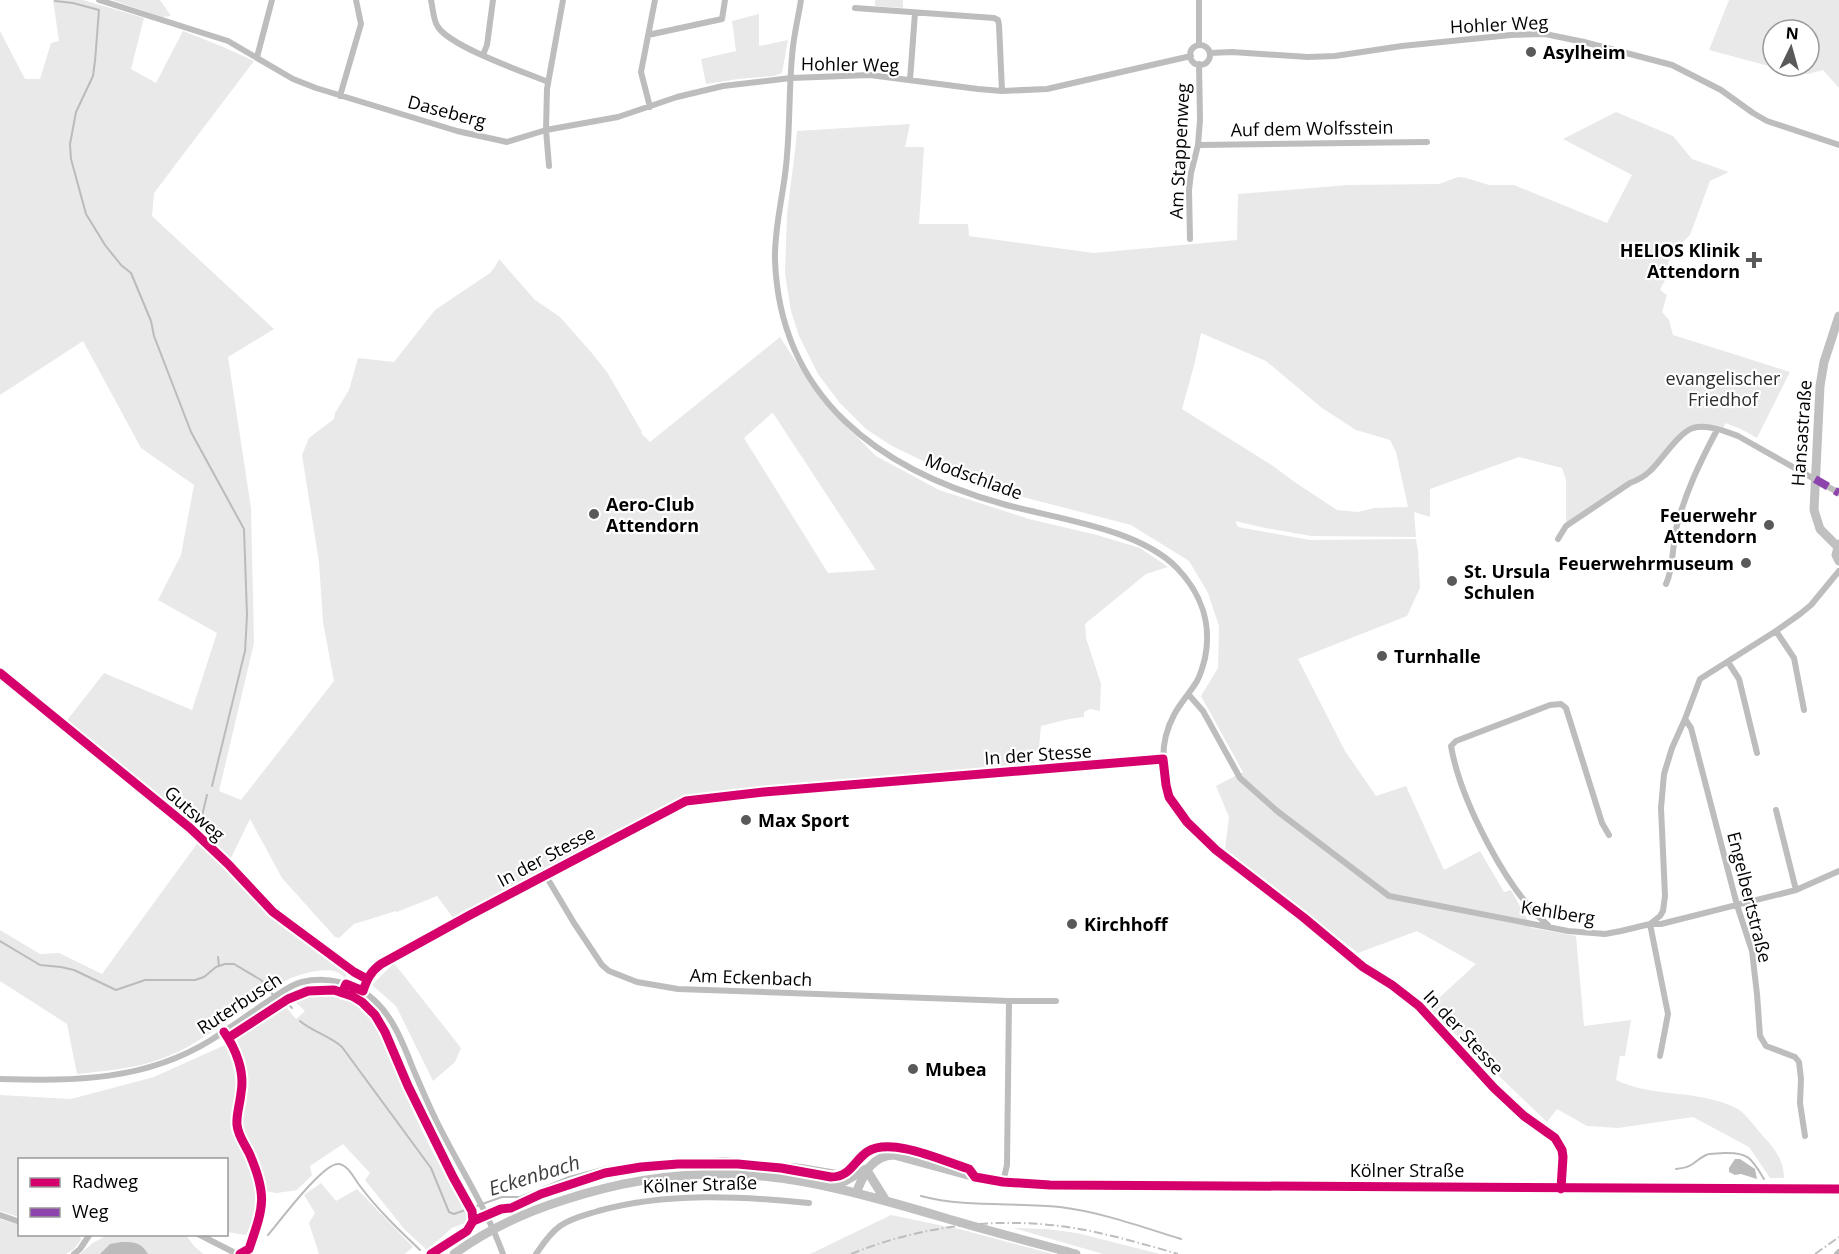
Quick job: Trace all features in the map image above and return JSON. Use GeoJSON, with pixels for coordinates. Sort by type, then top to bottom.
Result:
{"type":"FeatureCollection","features":[{"type":"Feature","properties":{"kind":"street","name":"Daseberg"},"geometry":{"type":"LineString","coordinates":[[99,0],[228,41],[293,79],[340,96],[457,131],[500,141],[513,141],[546,130]]}},
{"type":"Feature","properties":{"kind":"street"},"geometry":{"type":"LineString","coordinates":[[257,57],[272,0]]}},
{"type":"Feature","properties":{"kind":"street"},"geometry":{"type":"LineString","coordinates":[[340,96],[361,24],[356,0]]}},
{"type":"Feature","properties":{"kind":"street"},"geometry":{"type":"LineString","coordinates":[[431,0],[435,22],[439,29],[471,51],[548,82]]}},
{"type":"Feature","properties":{"kind":"street"},"geometry":{"type":"LineString","coordinates":[[483,55],[487,45],[493,0]]}},
{"type":"Feature","properties":{"kind":"street"},"geometry":{"type":"LineString","coordinates":[[549,166],[546,130],[548,82],[563,0]]}},
{"type":"Feature","properties":{"kind":"street"},"geometry":{"type":"LineString","coordinates":[[650,107],[641,72],[655,0]]}},
{"type":"Feature","properties":{"kind":"street"},"geometry":{"type":"LineString","coordinates":[[648,34],[722,19],[725,0]]}},
{"type":"Feature","properties":{"kind":"street","name":"Modschlade"},"geometry":{"type":"LineString","coordinates":[[801,0],[792,52],[787,159],[775,257],[783,314],[796,351],[810,379],[827,402],[865,440],[909,468],[938,482],[997,502],[1124,536],[1147,546],[1172,563],[1190,582],[1205,612],[1207,646],[1197,682],[1174,714],[1168,728],[1163,759]]}},
{"type":"Feature","properties":{"kind":"street"},"geometry":{"type":"LineString","coordinates":[[1199,0],[1199,45]]}},
{"type":"Feature","properties":{"kind":"street"},"geometry":{"type":"LineString","coordinates":[[855,8],[998,20],[1002,91]]}},
{"type":"Feature","properties":{"kind":"street"},"geometry":{"type":"LineString","coordinates":[[910,80],[915,13]]}},
{"type":"Feature","properties":{"kind":"street","name":"Hohler Weg"},"geometry":{"type":"LineString","coordinates":[[1210,53],[1232,51],[1308,57],[1335,56],[1402,46],[1510,35],[1545,34],[1672,65],[1721,90],[1767,122],[1839,145]]}},
{"type":"Feature","properties":{"kind":"street"},"geometry":{"type":"LineString","coordinates":[[1199,45],[1207,48],[1210,53],[1207,62],[1199,64],[1193,62],[1191,56],[1194,48],[1199,45]]}},
{"type":"Feature","properties":{"kind":"street","name":"Hohler Weg"},"geometry":{"type":"LineString","coordinates":[[546,130],[618,117],[677,97],[723,86],[791,78],[870,75],[1002,91],[1047,88],[1191,56]]}},
{"type":"Feature","properties":{"kind":"street","name":"Am Stappenweg"},"geometry":{"type":"LineString","coordinates":[[1190,238],[1189,190],[1198,145],[1200,120],[1199,64]]}},
{"type":"Feature","properties":{"kind":"street","name":"Auf dem Wolfsstein"},"geometry":{"type":"LineString","coordinates":[[1198,145],[1426,142]]}},
{"type":"Feature","properties":{"kind":"street","name":"Hansastraße"},"geometry":{"type":"LineString","coordinates":[[1838,545],[1820,529],[1814,510],[1820,386],[1824,362],[1839,316]]}},
{"type":"Feature","properties":{"kind":"street"},"geometry":{"type":"LineString","coordinates":[[1558,539],[1566,526],[1650,471],[1683,434],[1699,427],[1717,429],[1738,436],[1815,479],[1838,489]]}},
{"type":"Feature","properties":{"kind":"street"},"geometry":{"type":"LineString","coordinates":[[1666,584],[1670,576],[1675,532],[1688,489],[1717,429]]}},
{"type":"Feature","properties":{"kind":"street"},"geometry":{"type":"LineString","coordinates":[[1838,545],[1836,555],[1839,561]]}},
{"type":"Feature","properties":{"kind":"street"},"geometry":{"type":"LineString","coordinates":[[1660,1056],[1668,1014],[1650,924],[1660,916],[1664,905],[1661,808],[1664,774],[1672,748],[1700,679],[1776,631],[1811,604],[1839,572]]}},
{"type":"Feature","properties":{"kind":"street"},"geometry":{"type":"LineString","coordinates":[[1776,631],[1794,658],[1804,710]]}},
{"type":"Feature","properties":{"kind":"street"},"geometry":{"type":"LineString","coordinates":[[1728,662],[1739,679],[1757,753]]}},
{"type":"Feature","properties":{"kind":"street","name":"Gutsweg"},"geometry":{"type":"LineString","coordinates":[[0,673],[190,828],[273,912],[354,972],[367,979]]}},
{"type":"Feature","properties":{"kind":"street","name":"Kehlberg"},"geometry":{"type":"LineString","coordinates":[[1188,694],[1203,711],[1240,778],[1277,811],[1379,891],[1389,896],[1586,934],[1605,934],[1650,924],[1661,924],[1796,890],[1839,871]]}},
{"type":"Feature","properties":{"kind":"street"},"geometry":{"type":"LineString","coordinates":[[1551,927],[1536,914],[1513,886],[1494,854],[1467,800],[1451,746],[1456,741],[1550,705],[1561,704],[1566,708],[1602,824],[1609,835]]}},
{"type":"Feature","properties":{"kind":"street","name":"Engelbertstraße"},"geometry":{"type":"LineString","coordinates":[[1685,718],[1691,728],[1737,905],[1752,951],[1760,1036],[1766,1046],[1795,1057],[1799,1062],[1804,1136]]}},
{"type":"Feature","properties":{"kind":"street","name":"In der Stesse"},"geometry":{"type":"LineString","coordinates":[[367,979],[375,968],[405,951],[692,800],[1163,759],[1169,796],[1180,814],[1194,829],[1216,850],[1363,967],[1392,985],[1419,1006],[1494,1088],[1524,1116],[1555,1138],[1563,1156],[1561,1189]]}},
{"type":"Feature","properties":{"kind":"street"},"geometry":{"type":"LineString","coordinates":[[1776,810],[1796,890]]}},
{"type":"Feature","properties":{"kind":"street","name":"Am Eckenbach"},"geometry":{"type":"LineString","coordinates":[[546,876],[602,965],[617,975],[637,982],[678,989],[1056,1001]]}},
{"type":"Feature","properties":{"kind":"street"},"geometry":{"type":"LineString","coordinates":[[363,991],[367,979]]}},
{"type":"Feature","properties":{"kind":"street","name":"Ruterbusch"},"geometry":{"type":"LineString","coordinates":[[0,1079],[69,1080],[130,1073],[156,1066],[185,1055],[300,982],[317,980],[346,984],[363,991],[376,1002],[395,1028],[444,1136],[480,1201],[493,1231]]}},
{"type":"Feature","properties":{"kind":"street"},"geometry":{"type":"LineString","coordinates":[[1004,1182],[1007,1165],[1009,1001]]}},
{"type":"Feature","properties":{"kind":"street","name":"Kölner Straße"},"geometry":{"type":"LineString","coordinates":[[828,1187],[845,1181],[866,1169],[876,1160],[894,1155],[975,1177],[1004,1182],[1050,1185],[1839,1189]]}},
{"type":"Feature","properties":{"kind":"street"},"geometry":{"type":"LineString","coordinates":[[856,1193],[866,1169]]}},
{"type":"Feature","properties":{"kind":"street"},"geometry":{"type":"LineString","coordinates":[[866,1169],[886,1201]]}},
{"type":"Feature","properties":{"kind":"street","name":"Kölner Straße"},"geometry":{"type":"LineString","coordinates":[[454,1254],[493,1231],[544,1206],[588,1192],[651,1179],[732,1174],[772,1178],[856,1193],[1076,1254]]}},
{"type":"Feature","properties":{"kind":"street","name":"Kölner Straße"},"geometry":{"type":"LineString","coordinates":[[536,1254],[549,1235],[561,1225],[574,1218],[619,1206],[673,1198],[769,1199],[809,1203]]}},
{"type":"Feature","properties":{"kind":"street"},"geometry":{"type":"LineString","coordinates":[[0,1215],[18,1221]]}},
{"type":"Feature","properties":{"kind":"street"},"geometry":{"type":"LineString","coordinates":[[493,1231],[503,1254]]}},
{"type":"Feature","properties":{"kind":"street"},"geometry":{"type":"LineString","coordinates":[[74,1254],[80,1250],[89,1236]]}},
{"type":"Feature","properties":{"kind":"street"},"geometry":{"type":"LineString","coordinates":[[202,1236],[237,1254]]}},
{"type":"Feature","properties":{"kind":"green space"},"geometry":{"type":"Polygon","coordinates":[[[53,0],[83,0],[144,18],[131,69],[156,83],[183,31],[254,61],[154,193],[152,216],[274,329],[228,357],[251,508],[254,643],[219,791],[241,800],[334,681],[323,622],[319,562],[302,455],[309,438],[334,419],[335,413],[349,390],[358,358],[394,362],[435,310],[490,273],[499,259],[535,300],[560,317],[591,352],[607,372],[641,433],[650,442],[780,337],[811,385],[842,422],[876,456],[939,490],[1029,519],[1140,548],[1168,567],[1146,574],[1085,624],[1086,638],[1101,684],[1100,711],[1090,709],[1084,712],[1084,717],[1041,726],[1039,748],[1027,759],[1045,767],[683,799],[453,918],[437,896],[397,912],[354,924],[339,938],[335,937],[282,878],[250,819],[230,860],[202,834],[65,723],[104,673],[192,710],[217,633],[158,600],[181,555],[194,485],[141,448],[83,341],[0,395],[0,31],[25,79],[40,79],[51,43],[59,41],[53,0]],[[773,413],[744,438],[828,573],[876,570],[773,413]]]}},
{"type":"Feature","properties":{"kind":"green space"},"geometry":{"type":"Polygon","coordinates":[[[112,0],[160,0],[171,16],[162,17],[112,0]]]}},
{"type":"Feature","properties":{"kind":"green space"},"geometry":{"type":"Polygon","coordinates":[[[875,0],[903,0],[903,8],[875,6],[875,0]]]}},
{"type":"Feature","properties":{"kind":"green space"},"geometry":{"type":"Polygon","coordinates":[[[1729,0],[1839,0],[1839,88],[1821,71],[1821,18],[1761,18],[1761,64],[1709,50],[1729,0]]]}},
{"type":"Feature","properties":{"kind":"green space"},"geometry":{"type":"Polygon","coordinates":[[[759,14],[759,46],[788,40],[782,73],[774,76],[706,84],[701,59],[736,51],[732,21],[759,14]]]}},
{"type":"Feature","properties":{"kind":"green space","name":"evangelischer Friedhof"},"geometry":{"type":"Polygon","coordinates":[[[1616,112],[1673,136],[1692,159],[1729,172],[1710,181],[1690,235],[1672,253],[1666,278],[1660,290],[1667,295],[1662,312],[1669,320],[1673,335],[1790,372],[1757,438],[1725,423],[1723,431],[1690,429],[1650,471],[1566,526],[1566,480],[1562,468],[1519,457],[1430,489],[1430,517],[1414,512],[1416,537],[1311,536],[1235,521],[1238,527],[1310,540],[1416,539],[1420,588],[1407,616],[1298,659],[1345,751],[1376,796],[1406,786],[1444,870],[1480,851],[1504,892],[1511,890],[1532,928],[1576,936],[1584,1026],[1631,1020],[1625,1056],[1620,1056],[1616,1080],[1645,1089],[1706,1098],[1740,1110],[1775,1151],[1781,1161],[1784,1178],[1770,1178],[1749,1147],[1693,1117],[1618,1128],[1587,1126],[1557,1109],[1547,1122],[1428,1008],[1476,964],[1417,931],[1358,953],[1225,849],[1229,817],[1216,786],[1243,772],[1201,696],[1218,668],[1219,626],[1208,593],[1189,561],[1131,525],[969,483],[892,446],[866,429],[839,402],[818,374],[799,336],[791,311],[785,274],[787,214],[797,131],[910,124],[905,147],[924,147],[919,224],[968,224],[969,236],[1094,253],[1237,240],[1238,194],[1348,185],[1439,184],[1458,177],[1489,185],[1514,185],[1607,223],[1632,175],[1563,139],[1616,112]],[[1201,333],[1182,409],[1273,466],[1337,510],[1358,512],[1374,508],[1408,507],[1396,452],[1390,440],[1356,430],[1322,408],[1266,361],[1201,333]]]}},
{"type":"Feature","properties":{"kind":"green space"},"geometry":{"type":"Polygon","coordinates":[[[199,841],[271,915],[349,971],[345,978],[335,972],[324,970],[299,975],[284,982],[269,990],[214,1031],[184,1049],[163,1058],[128,1068],[77,1074],[67,1024],[0,981],[0,930],[40,954],[59,953],[102,974],[199,841]]]}},
{"type":"Feature","properties":{"kind":"green space"},"geometry":{"type":"Polygon","coordinates":[[[394,963],[461,1048],[455,1062],[433,1081],[396,1006],[372,985],[394,963]]]}},
{"type":"Feature","properties":{"kind":"green space"},"geometry":{"type":"Polygon","coordinates":[[[327,992],[345,998],[366,1010],[378,1024],[418,1122],[470,1221],[452,1228],[427,1250],[405,1230],[365,1180],[370,1173],[343,1144],[310,1166],[312,1175],[297,1190],[277,1193],[256,1190],[256,1213],[246,1235],[228,1232],[228,1158],[18,1158],[18,1217],[0,1211],[0,1095],[71,1099],[154,1077],[227,1044],[237,1067],[236,1105],[247,1099],[244,1069],[234,1039],[286,1007],[296,1019],[305,1011],[293,1000],[308,994],[327,992]]]}},
{"type":"Feature","properties":{"kind":"green space"},"geometry":{"type":"Polygon","coordinates":[[[321,1183],[336,1201],[357,1189],[413,1247],[405,1254],[319,1254],[309,1223],[315,1213],[304,1195],[321,1183]]]}},
{"type":"Feature","properties":{"kind":"green space"},"geometry":{"type":"Polygon","coordinates":[[[891,1215],[963,1230],[1053,1254],[810,1254],[891,1215]]]}},
{"type":"Feature","properties":{"kind":"green space"},"geometry":{"type":"Polygon","coordinates":[[[0,1219],[18,1225],[18,1236],[80,1236],[81,1240],[74,1249],[66,1254],[0,1254],[0,1219]]]}},
{"type":"Feature","properties":{"kind":"green space"},"geometry":{"type":"Polygon","coordinates":[[[1013,1228],[1077,1233],[1160,1254],[1103,1254],[1013,1228]]]}},
{"type":"Feature","properties":{"kind":"green space"},"geometry":{"type":"Polygon","coordinates":[[[105,1236],[187,1236],[203,1254],[80,1254],[105,1236]]]}},
{"type":"Feature","properties":{"kind":"shaded area"},"geometry":{"type":"Polygon","coordinates":[[[1735,1159],[1740,1159],[1755,1169],[1757,1179],[1729,1172],[1735,1159]]]}},
{"type":"Feature","properties":{"kind":"shaded area"},"geometry":{"type":"Polygon","coordinates":[[[121,1242],[137,1244],[143,1247],[148,1254],[100,1254],[110,1244],[121,1242]]]}},
{"type":"Feature","properties":{"kind":"waterway"},"geometry":{"type":"LineString","coordinates":[[55,1],[99,10],[93,76],[76,112],[70,144],[71,159],[86,214],[105,245],[121,265],[131,273],[191,432],[244,529],[247,615],[245,652],[212,786]]}},
{"type":"Feature","properties":{"kind":"waterway"},"geometry":{"type":"LineString","coordinates":[[201,827],[207,795]]}},
{"type":"Feature","properties":{"kind":"waterway","name":"Eckenbach"},"geometry":{"type":"LineString","coordinates":[[0,941],[40,965],[74,970],[116,990],[145,980],[195,980],[204,977],[216,967],[234,964],[261,980],[270,988],[272,994],[292,1008]]}},
{"type":"Feature","properties":{"kind":"waterway"},"geometry":{"type":"LineString","coordinates":[[218,957],[219,966]]}},
{"type":"Feature","properties":{"kind":"waterway","name":"Eckenbach"},"geometry":{"type":"LineString","coordinates":[[300,1021],[342,1047],[431,1168],[449,1212],[454,1214],[502,1197],[520,1197],[569,1177],[606,1167],[724,1158],[802,1165],[837,1171]]}},
{"type":"Feature","properties":{"kind":"waterway"},"geometry":{"type":"LineString","coordinates":[[1676,1169],[1690,1166],[1708,1154],[1732,1153],[1749,1158],[1764,1179]]}},
{"type":"Feature","properties":{"kind":"waterway"},"geometry":{"type":"LineString","coordinates":[[268,1235],[312,1183],[331,1166],[338,1164],[348,1169],[374,1203],[420,1250]]}},
{"type":"Feature","properties":{"kind":"waterway","name":"Eckenbach"},"geometry":{"type":"LineString","coordinates":[[921,1196],[955,1202],[1075,1209],[1121,1220],[1181,1239]]}},
{"type":"Feature","properties":{"kind":"railway"},"geometry":{"type":"LineString","coordinates":[[851,1254],[908,1235],[966,1225],[996,1223],[1055,1225],[1085,1230],[1178,1254]]}},
{"type":"Feature","properties":{"kind":"railway"},"geometry":{"type":"LineString","coordinates":[[1815,1254],[1839,1237]]}},
{"type":"Feature","properties":{"kind":"marked path"},"geometry":{"type":"LineString","coordinates":[[1815,479],[1839,493]]}},
{"type":"Feature","properties":{"kind":"cycle path"},"geometry":{"type":"LineString","coordinates":[[0,673],[190,828],[273,912],[354,972],[367,979]]}},
{"type":"Feature","properties":{"kind":"cycle path"},"geometry":{"type":"LineString","coordinates":[[342,993],[346,984],[363,991],[370,976],[381,964],[686,801],[764,792],[1163,759],[1169,797],[1187,822],[1216,850],[1363,967],[1392,985],[1419,1006],[1494,1088],[1524,1116],[1555,1138],[1563,1157],[1561,1189]]}},
{"type":"Feature","properties":{"kind":"cycle path"},"geometry":{"type":"LineString","coordinates":[[228,1038],[288,999],[308,991],[334,990],[362,1002],[375,1015],[385,1032],[408,1086],[472,1211],[473,1221]]}},
{"type":"Feature","properties":{"kind":"cycle path"},"geometry":{"type":"LineString","coordinates":[[224,1032],[236,1053],[241,1069],[242,1085],[237,1125],[240,1137],[256,1169],[262,1202],[249,1249],[240,1254]]}},
{"type":"Feature","properties":{"kind":"cycle path"},"geometry":{"type":"LineString","coordinates":[[431,1254],[467,1231],[473,1221],[501,1209],[511,1208],[541,1194],[605,1173],[678,1164],[738,1164],[781,1168],[831,1177],[847,1172],[867,1152],[889,1147],[903,1148],[932,1156],[969,1169],[975,1177],[1003,1182],[1050,1185],[1839,1189]]}},
{"type":"Feature","properties":{"kind":"place","name":"Asylheim"},"geometry":{"type":"Point","coordinates":[1531,52]}},
{"type":"Feature","properties":{"kind":"place","name":"HELIOS Klinik Attendorn"},"geometry":{"type":"Point","coordinates":[1754,260]}},
{"type":"Feature","properties":{"kind":"place","name":"Aero-Club Attendorn"},"geometry":{"type":"Point","coordinates":[594,514]}},
{"type":"Feature","properties":{"kind":"place","name":"Feuerwehr Attendorn"},"geometry":{"type":"Point","coordinates":[1769,525]}},
{"type":"Feature","properties":{"kind":"place","name":"Feuerwehrmuseum"},"geometry":{"type":"Point","coordinates":[1746,563]}},
{"type":"Feature","properties":{"kind":"place","name":"St. Ursula Schulen"},"geometry":{"type":"Point","coordinates":[1452,581]}},
{"type":"Feature","properties":{"kind":"place","name":"Turnhalle"},"geometry":{"type":"Point","coordinates":[1382,656]}},
{"type":"Feature","properties":{"kind":"place","name":"Max Sport"},"geometry":{"type":"Point","coordinates":[746,820]}},
{"type":"Feature","properties":{"kind":"place","name":"Kirchhoff"},"geometry":{"type":"Point","coordinates":[1072,924]}},
{"type":"Feature","properties":{"kind":"place","name":"Mubea"},"geometry":{"type":"Point","coordinates":[913,1069]}}]}
